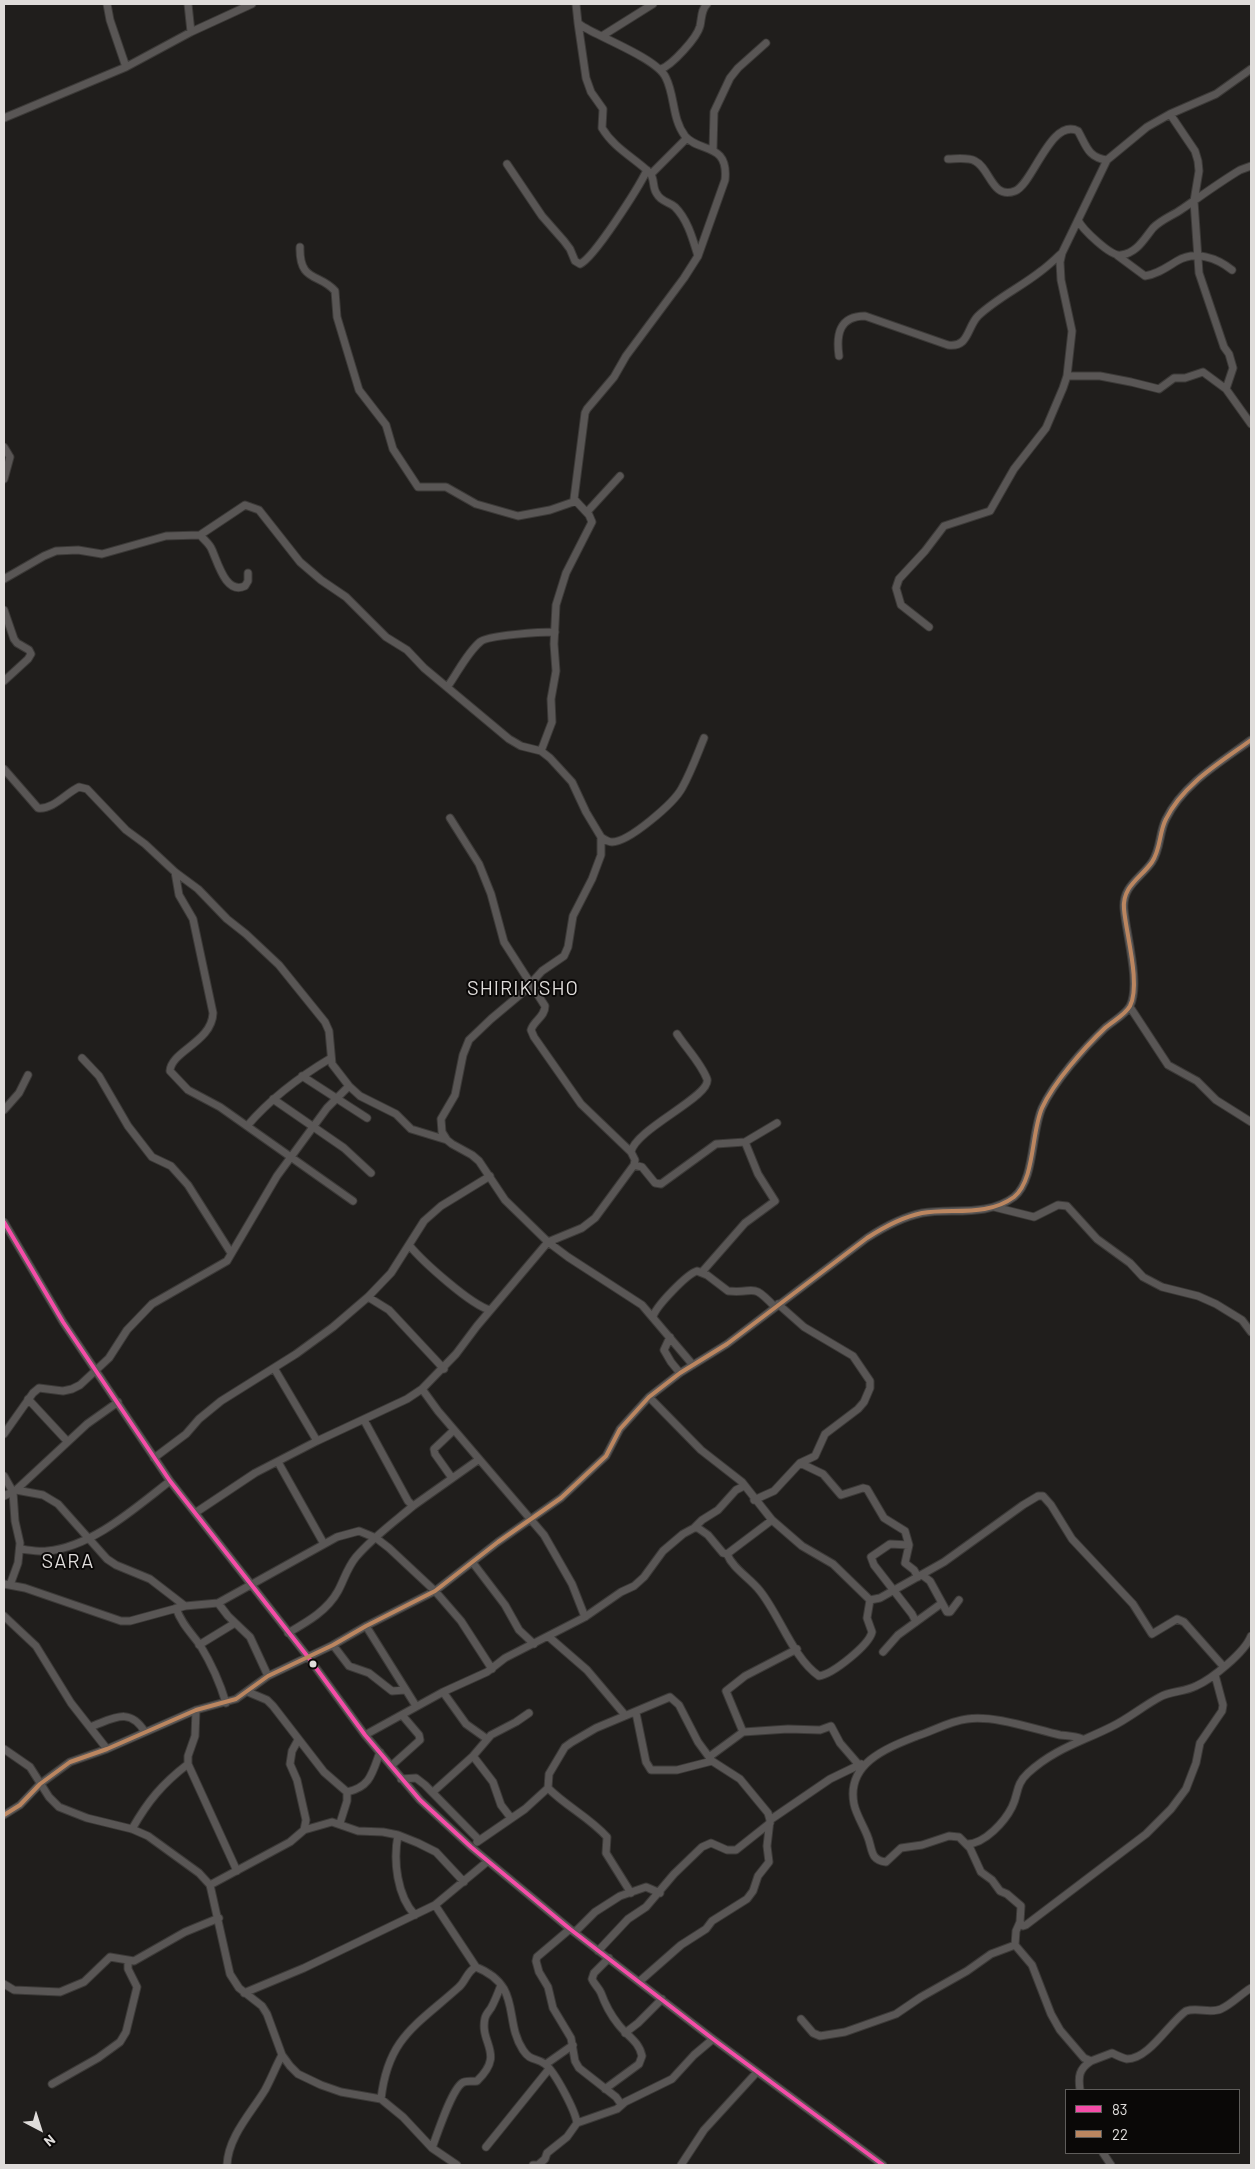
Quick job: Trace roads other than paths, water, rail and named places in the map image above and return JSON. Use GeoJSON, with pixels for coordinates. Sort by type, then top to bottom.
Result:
{"type":"FeatureCollection","features":[{"type":"Feature","properties":{"kind":"street"},"geometry":{"type":"LineString","coordinates":[[107,4],[110,20],[126,67]]}},
{"type":"Feature","properties":{"kind":"street"},"geometry":{"type":"LineString","coordinates":[[188,4],[192,32]]}},
{"type":"Feature","properties":{"kind":"street"},"geometry":{"type":"LineString","coordinates":[[4,118],[126,67],[192,32],[252,4]]}},
{"type":"Feature","properties":{"kind":"street"},"geometry":{"type":"LineString","coordinates":[[576,4],[586,78],[591,92],[603,109],[602,128],[618,148],[649,172],[656,194],[675,207],[686,222],[698,256]]}},
{"type":"Feature","properties":{"kind":"street"},"geometry":{"type":"LineString","coordinates":[[602,36],[653,4]]}},
{"type":"Feature","properties":{"kind":"street"},"geometry":{"type":"LineString","coordinates":[[660,69],[670,64],[695,35],[700,25],[702,11],[708,4]]}},
{"type":"Feature","properties":{"kind":"street"},"geometry":{"type":"LineString","coordinates":[[540,751],[552,722],[551,699],[556,671],[556,605],[560,586],[590,528],[591,519],[587,512],[576,502],[575,495],[583,420],[587,409],[614,377],[626,356],[698,256],[725,180],[723,164],[713,149],[687,138],[680,127],[670,86],[660,69],[578,22]]}},
{"type":"Feature","properties":{"kind":"street"},"geometry":{"type":"LineString","coordinates":[[713,149],[714,112],[730,78],[738,68],[766,43]]}},
{"type":"Feature","properties":{"kind":"street"},"geometry":{"type":"LineString","coordinates":[[928,627],[901,605],[896,588],[898,579],[925,551],[944,526],[990,511],[1014,469],[1046,428],[1067,376],[1072,331],[1060,270],[1062,253],[1107,160],[1147,127],[1170,114],[1216,94],[1251,69]]}},
{"type":"Feature","properties":{"kind":"street"},"geometry":{"type":"LineString","coordinates":[[1170,114],[1195,151],[1198,161],[1199,171],[1194,201],[1198,237],[1197,256],[1202,287],[1233,368],[1226,389]]}},
{"type":"Feature","properties":{"kind":"street"},"geometry":{"type":"LineString","coordinates":[[948,159],[974,160],[981,166],[994,186],[1003,192],[1015,191],[1023,184],[1055,138],[1068,130],[1078,131],[1088,150],[1098,158],[1107,160]]}},
{"type":"Feature","properties":{"kind":"street"},"geometry":{"type":"LineString","coordinates":[[507,164],[542,216],[570,249],[575,261],[580,264],[587,260],[649,172],[687,138]]}},
{"type":"Feature","properties":{"kind":"street"},"geometry":{"type":"LineString","coordinates":[[1118,256],[1138,247],[1164,218],[1194,201],[1240,170],[1251,166]]}},
{"type":"Feature","properties":{"kind":"street"},"geometry":{"type":"LineString","coordinates":[[1078,220],[1082,228],[1105,248],[1146,276],[1157,273],[1182,258],[1197,256],[1219,261],[1232,270]]}},
{"type":"Feature","properties":{"kind":"street"},"geometry":{"type":"LineString","coordinates":[[300,247],[301,261],[306,271],[312,277],[335,291],[337,317],[359,390],[386,425],[393,449],[418,487],[446,487],[476,504],[518,516],[550,510],[576,502]]}},
{"type":"Feature","properties":{"kind":"street"},"geometry":{"type":"LineString","coordinates":[[839,356],[837,337],[839,331],[852,318],[859,316],[865,316],[948,345],[959,345],[964,342],[974,320],[988,307],[1042,271],[1062,253]]}},
{"type":"Feature","properties":{"kind":"street"},"geometry":{"type":"LineString","coordinates":[[1067,376],[1106,377],[1159,389],[1174,378],[1185,378],[1202,372],[1226,389],[1251,424]]}},
{"type":"Feature","properties":{"kind":"street"},"geometry":{"type":"LineString","coordinates":[[4,447],[6,455],[10,460],[4,479]]}},
{"type":"Feature","properties":{"kind":"street"},"geometry":{"type":"LineString","coordinates":[[587,512],[620,476]]}},
{"type":"Feature","properties":{"kind":"street"},"geometry":{"type":"LineString","coordinates":[[4,580],[56,551],[78,550],[102,554],[166,536],[200,535],[245,505],[259,510],[300,562],[321,580],[346,597],[386,637],[407,650],[424,668],[516,744],[540,751],[550,758],[572,782],[586,812],[601,837],[602,847],[598,865],[573,916],[567,951],[564,956],[542,972],[475,1034],[466,1047],[455,1095],[441,1119],[440,1124],[446,1140]]}},
{"type":"Feature","properties":{"kind":"street"},"geometry":{"type":"LineString","coordinates":[[200,535],[210,547],[231,586],[237,588],[246,586],[248,573]]}},
{"type":"Feature","properties":{"kind":"street"},"geometry":{"type":"LineString","coordinates":[[4,610],[14,639],[29,650],[30,654],[28,659],[4,681]]}},
{"type":"Feature","properties":{"kind":"street"},"geometry":{"type":"LineString","coordinates":[[448,686],[474,648],[482,640],[536,632],[555,632]]}},
{"type":"Feature","properties":{"kind":"street"},"geometry":{"type":"LineString","coordinates":[[601,837],[607,841],[616,841],[659,815],[681,790],[704,738]]}},
{"type":"Feature","properties":{"kind":"street"},"geometry":{"type":"LineString","coordinates":[[994,1207],[1014,1196],[1024,1185],[1039,1116],[1048,1098],[1081,1054],[1130,1007],[1134,989],[1123,906],[1126,892],[1154,858],[1165,821],[1176,803],[1199,779],[1251,740]]}},
{"type":"Feature","properties":{"kind":"street"},"geometry":{"type":"LineString","coordinates":[[4,769],[38,808],[46,808],[75,788],[84,787],[126,830],[198,889],[227,919],[279,965],[298,986],[325,1022],[329,1031],[331,1058],[334,1069],[348,1086],[360,1096],[396,1114],[411,1129],[446,1140],[472,1155],[490,1176],[505,1200],[548,1242],[568,1257],[637,1300],[693,1365]]}},
{"type":"Feature","properties":{"kind":"street"},"geometry":{"type":"LineString","coordinates":[[194,1512],[255,1473],[317,1441],[407,1399],[422,1389],[444,1369],[484,1317],[548,1242],[582,1228],[595,1218],[609,1202],[634,1165],[635,1160],[631,1152],[581,1104],[534,1037],[531,1030],[532,1026],[545,1010],[542,1002],[504,942],[491,894],[479,864],[450,818]]}},
{"type":"Feature","properties":{"kind":"street"},"geometry":{"type":"LineString","coordinates":[[175,872],[179,894],[193,919],[213,1013],[211,1026],[174,1061],[170,1071],[188,1090],[220,1107],[352,1201]]}},
{"type":"Feature","properties":{"kind":"street"},"geometry":{"type":"LineString","coordinates":[[1130,1007],[1168,1065],[1197,1081],[1216,1100],[1251,1122]]}},
{"type":"Feature","properties":{"kind":"street"},"geometry":{"type":"LineString","coordinates":[[631,1152],[632,1146],[640,1138],[693,1098],[707,1085],[707,1080],[702,1070],[676,1034]]}},
{"type":"Feature","properties":{"kind":"street"},"geometry":{"type":"LineString","coordinates":[[82,1058],[100,1076],[128,1126],[152,1157],[171,1166],[188,1185],[231,1253]]}},
{"type":"Feature","properties":{"kind":"street"},"geometry":{"type":"LineString","coordinates":[[247,1126],[273,1099],[302,1076],[331,1058]]}},
{"type":"Feature","properties":{"kind":"street"},"geometry":{"type":"LineString","coordinates":[[4,1110],[24,1086],[28,1075]]}},
{"type":"Feature","properties":{"kind":"street"},"geometry":{"type":"LineString","coordinates":[[302,1076],[367,1118]]}},
{"type":"Feature","properties":{"kind":"street"},"geometry":{"type":"LineString","coordinates":[[4,1434],[28,1399],[40,1388],[63,1391],[72,1389],[97,1370],[114,1352],[127,1330],[152,1304],[192,1279],[226,1262],[261,1200],[313,1126],[348,1086]]}},
{"type":"Feature","properties":{"kind":"street"},"geometry":{"type":"LineString","coordinates":[[273,1099],[344,1148],[371,1173]]}},
{"type":"Feature","properties":{"kind":"street"},"geometry":{"type":"LineString","coordinates":[[634,1165],[642,1166],[655,1183],[661,1184],[716,1144],[745,1142],[778,1123]]}},
{"type":"Feature","properties":{"kind":"street"},"geometry":{"type":"LineString","coordinates":[[702,1272],[744,1223],[775,1201],[758,1174],[745,1142]]}},
{"type":"Feature","properties":{"kind":"street"},"geometry":{"type":"LineString","coordinates":[[154,1458],[186,1434],[199,1419],[221,1401],[315,1341],[368,1297],[391,1273],[424,1221],[441,1206],[490,1176]]}},
{"type":"Feature","properties":{"kind":"street"},"geometry":{"type":"LineString","coordinates":[[4,1815],[20,1805],[40,1784],[70,1762],[107,1749],[196,1710],[226,1703],[248,1692],[268,1676],[333,1645],[366,1626],[436,1591],[498,1542],[561,1498],[600,1462],[620,1429],[649,1397],[680,1373],[727,1344],[867,1238],[888,1225],[929,1212],[994,1207],[1034,1217],[1058,1205],[1067,1206],[1098,1239],[1130,1263],[1144,1277],[1162,1287],[1198,1296],[1216,1304],[1242,1320],[1251,1332]]}},
{"type":"Feature","properties":{"kind":"street"},"geometry":{"type":"LineString","coordinates":[[4,1222],[63,1322],[170,1481],[308,1657],[365,1735],[420,1800],[471,1847],[572,1930],[713,2039],[883,2165]]}},
{"type":"Feature","properties":{"kind":"street"},"geometry":{"type":"LineString","coordinates":[[410,1245],[417,1254],[482,1308],[490,1310]]}},
{"type":"Feature","properties":{"kind":"street"},"geometry":{"type":"LineString","coordinates":[[653,1317],[654,1311],[692,1273],[702,1272],[728,1291],[749,1289],[759,1291],[804,1327],[849,1352],[859,1362],[870,1381],[868,1394],[864,1402],[825,1434],[815,1456],[800,1463],[783,1484],[774,1491],[754,1500]]}},
{"type":"Feature","properties":{"kind":"street"},"geometry":{"type":"LineString","coordinates":[[368,1297],[389,1310],[444,1369]]}},
{"type":"Feature","properties":{"kind":"street"},"geometry":{"type":"LineString","coordinates":[[482,1308],[484,1317]]}},
{"type":"Feature","properties":{"kind":"street"},"geometry":{"type":"LineString","coordinates":[[670,1337],[664,1350],[680,1373]]}},
{"type":"Feature","properties":{"kind":"street"},"geometry":{"type":"LineString","coordinates":[[274,1368],[317,1441]]}},
{"type":"Feature","properties":{"kind":"street"},"geometry":{"type":"LineString","coordinates":[[422,1389],[478,1460],[548,1542],[572,1584],[585,1617]]}},
{"type":"Feature","properties":{"kind":"street"},"geometry":{"type":"LineString","coordinates":[[649,1397],[702,1450],[732,1473],[772,1520],[802,1546],[833,1564],[870,1600]]}},
{"type":"Feature","properties":{"kind":"street"},"geometry":{"type":"LineString","coordinates":[[28,1399],[67,1441]]}},
{"type":"Feature","properties":{"kind":"street"},"geometry":{"type":"LineString","coordinates":[[4,1496],[15,1491],[67,1441],[118,1402]]}},
{"type":"Feature","properties":{"kind":"street"},"geometry":{"type":"LineString","coordinates":[[364,1420],[408,1501],[413,1506]]}},
{"type":"Feature","properties":{"kind":"street"},"geometry":{"type":"LineString","coordinates":[[452,1478],[435,1454],[434,1448],[454,1430]]}},
{"type":"Feature","properties":{"kind":"street"},"geometry":{"type":"LineString","coordinates":[[288,1633],[318,1615],[330,1603],[354,1560],[376,1538],[413,1506],[478,1460]]}},
{"type":"Feature","properties":{"kind":"street"},"geometry":{"type":"LineString","coordinates":[[278,1462],[324,1544]]}},
{"type":"Feature","properties":{"kind":"street"},"geometry":{"type":"LineString","coordinates":[[800,1463],[823,1474],[840,1495],[863,1488],[867,1489],[884,1518],[905,1531],[909,1544],[905,1564],[930,1581],[948,1613],[959,1600]]}},
{"type":"Feature","properties":{"kind":"street"},"geometry":{"type":"LineString","coordinates":[[4,1476],[15,1491],[20,1549],[18,1563],[6,1585],[31,1590],[122,1621],[140,1619],[185,1606],[218,1603],[324,1544],[354,1531],[359,1531],[376,1538],[404,1560],[436,1591],[461,1621],[492,1668]]}},
{"type":"Feature","properties":{"kind":"street"},"geometry":{"type":"LineString","coordinates":[[20,1549],[46,1551],[75,1545],[88,1539],[170,1481]]}},
{"type":"Feature","properties":{"kind":"street"},"geometry":{"type":"LineString","coordinates":[[365,1735],[416,1706],[492,1668],[505,1658],[585,1617],[638,1583],[663,1552],[683,1534],[718,1510],[737,1489],[744,1486]]}},
{"type":"Feature","properties":{"kind":"street"},"geometry":{"type":"LineString","coordinates":[[15,1491],[42,1495],[58,1504],[88,1539],[112,1562],[150,1578],[185,1606]]}},
{"type":"Feature","properties":{"kind":"street"},"geometry":{"type":"LineString","coordinates":[[870,1600],[880,1598],[944,1562],[1024,1505],[1038,1496],[1043,1496],[1072,1538],[1121,1591],[1152,1634],[1177,1619],[1184,1622],[1223,1666]]}},
{"type":"Feature","properties":{"kind":"street"},"geometry":{"type":"LineString","coordinates":[[727,1554],[772,1520]]}},
{"type":"Feature","properties":{"kind":"street"},"geometry":{"type":"LineString","coordinates":[[694,1528],[703,1531],[723,1553],[727,1554],[733,1565],[761,1592],[812,1671],[819,1676],[825,1676],[868,1642],[872,1632],[867,1618],[870,1600]]}},
{"type":"Feature","properties":{"kind":"street"},"geometry":{"type":"LineString","coordinates":[[909,1544],[890,1544],[871,1558],[874,1565],[912,1614],[916,1622]]}},
{"type":"Feature","properties":{"kind":"street"},"geometry":{"type":"LineString","coordinates":[[473,1563],[505,1605],[519,1630],[534,1644]]}},
{"type":"Feature","properties":{"kind":"street"},"geometry":{"type":"LineString","coordinates":[[218,1603],[250,1637],[268,1676]]}},
{"type":"Feature","properties":{"kind":"street"},"geometry":{"type":"LineString","coordinates":[[883,1652],[898,1635],[942,1603]]}},
{"type":"Feature","properties":{"kind":"street"},"geometry":{"type":"LineString","coordinates":[[176,1608],[219,1682],[226,1703]]}},
{"type":"Feature","properties":{"kind":"street"},"geometry":{"type":"LineString","coordinates":[[4,1616],[36,1646],[71,1703],[107,1749]]}},
{"type":"Feature","properties":{"kind":"street"},"geometry":{"type":"LineString","coordinates":[[199,1645],[235,1623]]}},
{"type":"Feature","properties":{"kind":"street"},"geometry":{"type":"LineString","coordinates":[[366,1626],[416,1706]]}},
{"type":"Feature","properties":{"kind":"street"},"geometry":{"type":"LineString","coordinates":[[549,1636],[586,1670],[625,1715]]}},
{"type":"Feature","properties":{"kind":"street"},"geometry":{"type":"LineString","coordinates":[[967,1844],[980,1841],[1005,1817],[1013,1804],[1019,1783],[1055,1753],[1116,1724],[1161,1696],[1196,1687],[1216,1675],[1223,1666],[1245,1648],[1251,1636]]}},
{"type":"Feature","properties":{"kind":"street"},"geometry":{"type":"LineString","coordinates":[[333,1645],[349,1666],[369,1673],[392,1692],[405,1690]]}},
{"type":"Feature","properties":{"kind":"street"},"geometry":{"type":"LineString","coordinates":[[743,1732],[726,1691],[745,1676],[797,1649]]}},
{"type":"Feature","properties":{"kind":"street"},"geometry":{"type":"LineString","coordinates":[[1020,1922],[1024,1926],[1033,1921],[1146,1834],[1183,1793],[1194,1768],[1200,1743],[1222,1711],[1223,1705],[1216,1675]]}},
{"type":"Feature","properties":{"kind":"street"},"geometry":{"type":"LineString","coordinates":[[248,1692],[271,1704],[324,1772],[346,1792],[347,1801],[340,1823]]}},
{"type":"Feature","properties":{"kind":"street"},"geometry":{"type":"LineString","coordinates":[[444,1692],[466,1724],[487,1739]]}},
{"type":"Feature","properties":{"kind":"street"},"geometry":{"type":"LineString","coordinates":[[471,1847],[548,1788],[549,1774],[565,1747],[579,1737],[625,1715],[667,1698],[673,1698],[710,1759],[744,1783],[768,1813],[770,1822],[767,1846],[769,1862],[758,1876],[751,1896],[712,1921],[706,1929],[681,1945],[640,1981]]}},
{"type":"Feature","properties":{"kind":"street"},"geometry":{"type":"LineString","coordinates":[[196,1710],[195,1736],[188,1756],[188,1764],[237,1871]]}},
{"type":"Feature","properties":{"kind":"street"},"geometry":{"type":"LineString","coordinates":[[636,1712],[646,1762],[651,1770],[677,1770],[710,1759],[743,1732],[788,1729],[820,1730],[831,1726],[840,1743],[862,1763]]}},
{"type":"Feature","properties":{"kind":"street"},"geometry":{"type":"LineString","coordinates":[[433,1792],[473,1756],[487,1739],[529,1713]]}},
{"type":"Feature","properties":{"kind":"street"},"geometry":{"type":"LineString","coordinates":[[391,1766],[420,1740],[419,1735],[402,1715]]}},
{"type":"Feature","properties":{"kind":"street"},"geometry":{"type":"LineString","coordinates":[[90,1727],[114,1718],[126,1716],[136,1720],[145,1732]]}},
{"type":"Feature","properties":{"kind":"street"},"geometry":{"type":"LineString","coordinates":[[598,1950],[628,1919],[646,1907],[660,1893],[674,1874],[708,1843],[716,1843],[726,1850],[736,1850],[770,1822],[830,1779],[896,1745],[968,1718],[1000,1722],[1082,1739]]}},
{"type":"Feature","properties":{"kind":"street"},"geometry":{"type":"LineString","coordinates":[[298,1740],[292,1751],[290,1764],[297,1780],[306,1820],[304,1830]]}},
{"type":"Feature","properties":{"kind":"street"},"geometry":{"type":"LineString","coordinates":[[4,1749],[30,1767],[49,1797],[60,1807],[72,1813],[148,1836],[199,1872],[210,1885],[219,1918],[225,1958],[230,1974],[244,1993],[262,2006],[268,2014],[282,2055],[293,2070],[311,2082],[341,2092],[381,2099],[403,2117],[432,2148],[457,2165]]}},
{"type":"Feature","properties":{"kind":"street"},"geometry":{"type":"LineString","coordinates":[[346,1792],[358,1790],[365,1784],[370,1777],[380,1752]]}},
{"type":"Feature","properties":{"kind":"street"},"geometry":{"type":"LineString","coordinates":[[473,1756],[493,1782],[501,1805],[511,1818]]}},
{"type":"Feature","properties":{"kind":"street"},"geometry":{"type":"LineString","coordinates":[[862,1763],[853,1795],[854,1806],[871,1843],[872,1856],[875,1859],[886,1862],[901,1848],[922,1845],[953,1835],[959,1837],[967,1844],[979,1870],[992,1880],[1000,1891],[1007,1894],[1021,1906],[1015,1945],[1032,1965],[1051,2014],[1060,2030],[1084,2058],[1091,2061]]}},
{"type":"Feature","properties":{"kind":"street"},"geometry":{"type":"LineString","coordinates":[[132,1830],[152,1796],[173,1775],[188,1764]]}},
{"type":"Feature","properties":{"kind":"street"},"geometry":{"type":"LineString","coordinates":[[401,1779],[416,1778],[433,1792],[479,1840]]}},
{"type":"Feature","properties":{"kind":"street"},"geometry":{"type":"LineString","coordinates":[[548,1788],[587,1817],[606,1837],[606,1853],[631,1893]]}},
{"type":"Feature","properties":{"kind":"street"},"geometry":{"type":"LineString","coordinates":[[210,1885],[290,1842],[304,1830],[332,1822],[340,1823],[358,1831],[383,1832],[418,1843],[436,1852],[464,1882]]}},
{"type":"Feature","properties":{"kind":"street"},"geometry":{"type":"LineString","coordinates":[[398,1836],[395,1848],[400,1884],[407,1906],[416,1915]]}},
{"type":"Feature","properties":{"kind":"street"},"geometry":{"type":"LineString","coordinates":[[244,1993],[304,1968],[416,1915],[435,1904],[488,1861]]}},
{"type":"Feature","properties":{"kind":"street"},"geometry":{"type":"LineString","coordinates":[[621,2104],[616,2097],[604,2089],[577,2064],[569,2033],[553,2008],[548,1987],[542,1978],[536,1961],[541,1953],[609,1902],[646,1887],[660,1893]]}},
{"type":"Feature","properties":{"kind":"street"},"geometry":{"type":"LineString","coordinates":[[435,1904],[476,1967],[492,1976],[501,1985],[513,2012],[518,2040],[523,2050],[530,2059],[547,2067],[573,2106],[577,2123]]}},
{"type":"Feature","properties":{"kind":"street"},"geometry":{"type":"LineString","coordinates":[[4,1984],[14,1990],[60,1992],[84,1982],[110,1957],[120,1958],[128,1962],[139,1959],[184,1932],[219,1918]]}},
{"type":"Feature","properties":{"kind":"street"},"geometry":{"type":"LineString","coordinates":[[801,2020],[813,2033],[820,2036],[845,2032],[896,2014],[921,1997],[968,1971],[991,1954],[1015,1945]]}},
{"type":"Feature","properties":{"kind":"street"},"geometry":{"type":"LineString","coordinates":[[604,2089],[642,2060],[638,2045],[625,2033],[606,2007],[600,1990],[592,1979],[594,1973],[609,1958]]}},
{"type":"Feature","properties":{"kind":"street"},"geometry":{"type":"LineString","coordinates":[[52,2084],[98,2058],[123,2037],[137,1988],[128,1969],[128,1962]]}},
{"type":"Feature","properties":{"kind":"street"},"geometry":{"type":"LineString","coordinates":[[381,2099],[383,2081],[397,2046],[433,2007],[462,1985],[469,1972],[476,1967]]}},
{"type":"Feature","properties":{"kind":"street"},"geometry":{"type":"LineString","coordinates":[[432,2148],[460,2084],[464,2081],[477,2081],[490,2061],[492,2055],[486,2033],[486,2015],[491,2009],[501,1985]]}},
{"type":"Feature","properties":{"kind":"street"},"geometry":{"type":"LineString","coordinates":[[1080,2089],[1079,2074],[1083,2067],[1091,2061],[1112,2053],[1128,2059],[1136,2056],[1149,2048],[1186,2011],[1222,2009],[1251,1988]]}},
{"type":"Feature","properties":{"kind":"street"},"geometry":{"type":"LineString","coordinates":[[625,2033],[662,2000]]}},
{"type":"Feature","properties":{"kind":"street"},"geometry":{"type":"LineString","coordinates":[[533,2165],[538,2165],[545,2159],[547,2153],[567,2137],[577,2123],[617,2109],[621,2104],[672,2079],[694,2055],[713,2039]]}},
{"type":"Feature","properties":{"kind":"street"},"geometry":{"type":"LineString","coordinates":[[486,2147],[547,2067],[573,2045]]}},
{"type":"Feature","properties":{"kind":"street"},"geometry":{"type":"LineString","coordinates":[[227,2165],[232,2145],[238,2132],[266,2088],[282,2055]]}},
{"type":"Feature","properties":{"kind":"street"},"geometry":{"type":"LineString","coordinates":[[680,2165],[704,2130],[757,2072]]}},
{"type":"Feature","properties":{"kind":"street"},"geometry":{"type":"LineString","coordinates":[[1104,2154],[1111,2165]]}},
{"type":"Feature","properties":{"kind":"district","name":"SHIRIKISHO"},"geometry":{"type":"Point","coordinates":[523,988]}},
{"type":"Feature","properties":{"kind":"district","name":"SARA"},"geometry":{"type":"Point","coordinates":[68,1561]}}]}
